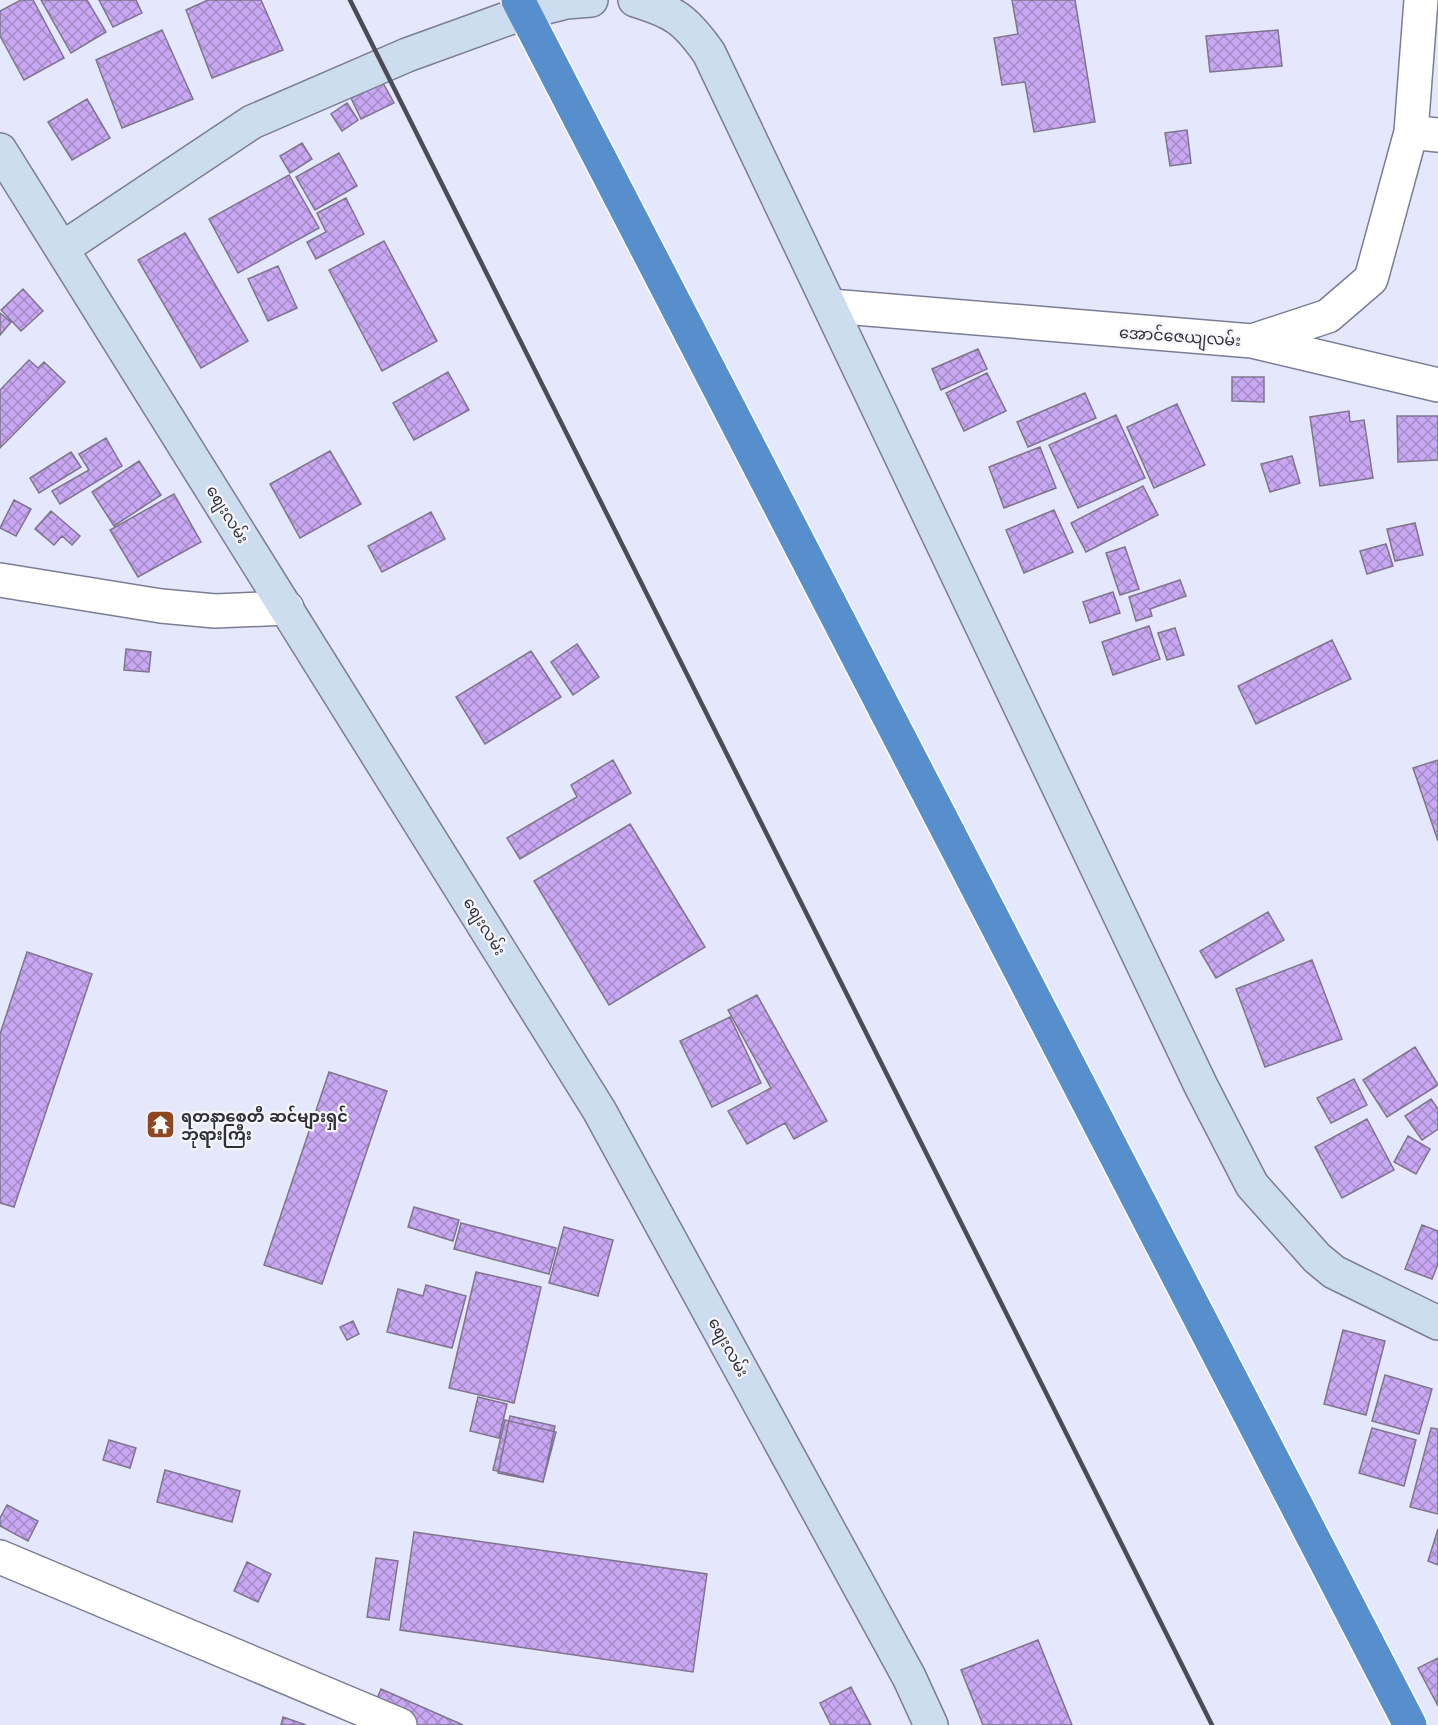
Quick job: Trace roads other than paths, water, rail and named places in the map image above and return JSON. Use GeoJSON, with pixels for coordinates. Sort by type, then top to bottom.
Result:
{"type":"FeatureCollection","features":[{"type":"Feature","properties":{"kind":"highway"},"geometry":{"type":"LineString","coordinates":[[520,7],[1410,1725]]}},
{"type":"Feature","properties":{"kind":"street"},"geometry":{"type":"LineString","coordinates":[[63,248],[252,122],[520,7],[591,0]]}},
{"type":"Feature","properties":{"kind":"street"},"geometry":{"type":"LineString","coordinates":[[635,0],[664,9],[689,26],[709,53],[1196,1076],[1251,1185],[1317,1258],[1334,1272],[1438,1323]]}},
{"type":"Feature","properties":{"kind":"street","name":"အောင်ဇေယျလမ်း"},"geometry":{"type":"LineString","coordinates":[[831,306],[1252,341],[1328,316],[1371,279],[1424,134],[1421,0]]}},
{"type":"Feature","properties":{"kind":"street","name":"စျေးလမ်း"},"geometry":{"type":"LineString","coordinates":[[0,150],[599,1110],[909,1677],[931,1725]]}},
{"type":"Feature","properties":{"kind":"street"},"geometry":{"type":"LineString","coordinates":[[1252,341],[1438,385]]}},
{"type":"Feature","properties":{"kind":"street"},"geometry":{"type":"LineString","coordinates":[[0,580],[161,606],[215,611],[287,608]]}},
{"type":"Feature","properties":{"kind":"street"},"geometry":{"type":"LineString","coordinates":[[0,1557],[400,1725]]}},
{"type":"Feature","properties":{"kind":"railway"},"geometry":{"type":"LineString","coordinates":[[350,0],[1212,1725]]}},
{"type":"Feature","properties":{"kind":"place","name":"ရတနာစေတီ ဆင်များရှင် ဘုရားကြီး"},"geometry":{"type":"Point","coordinates":[160,1125]}}]}
